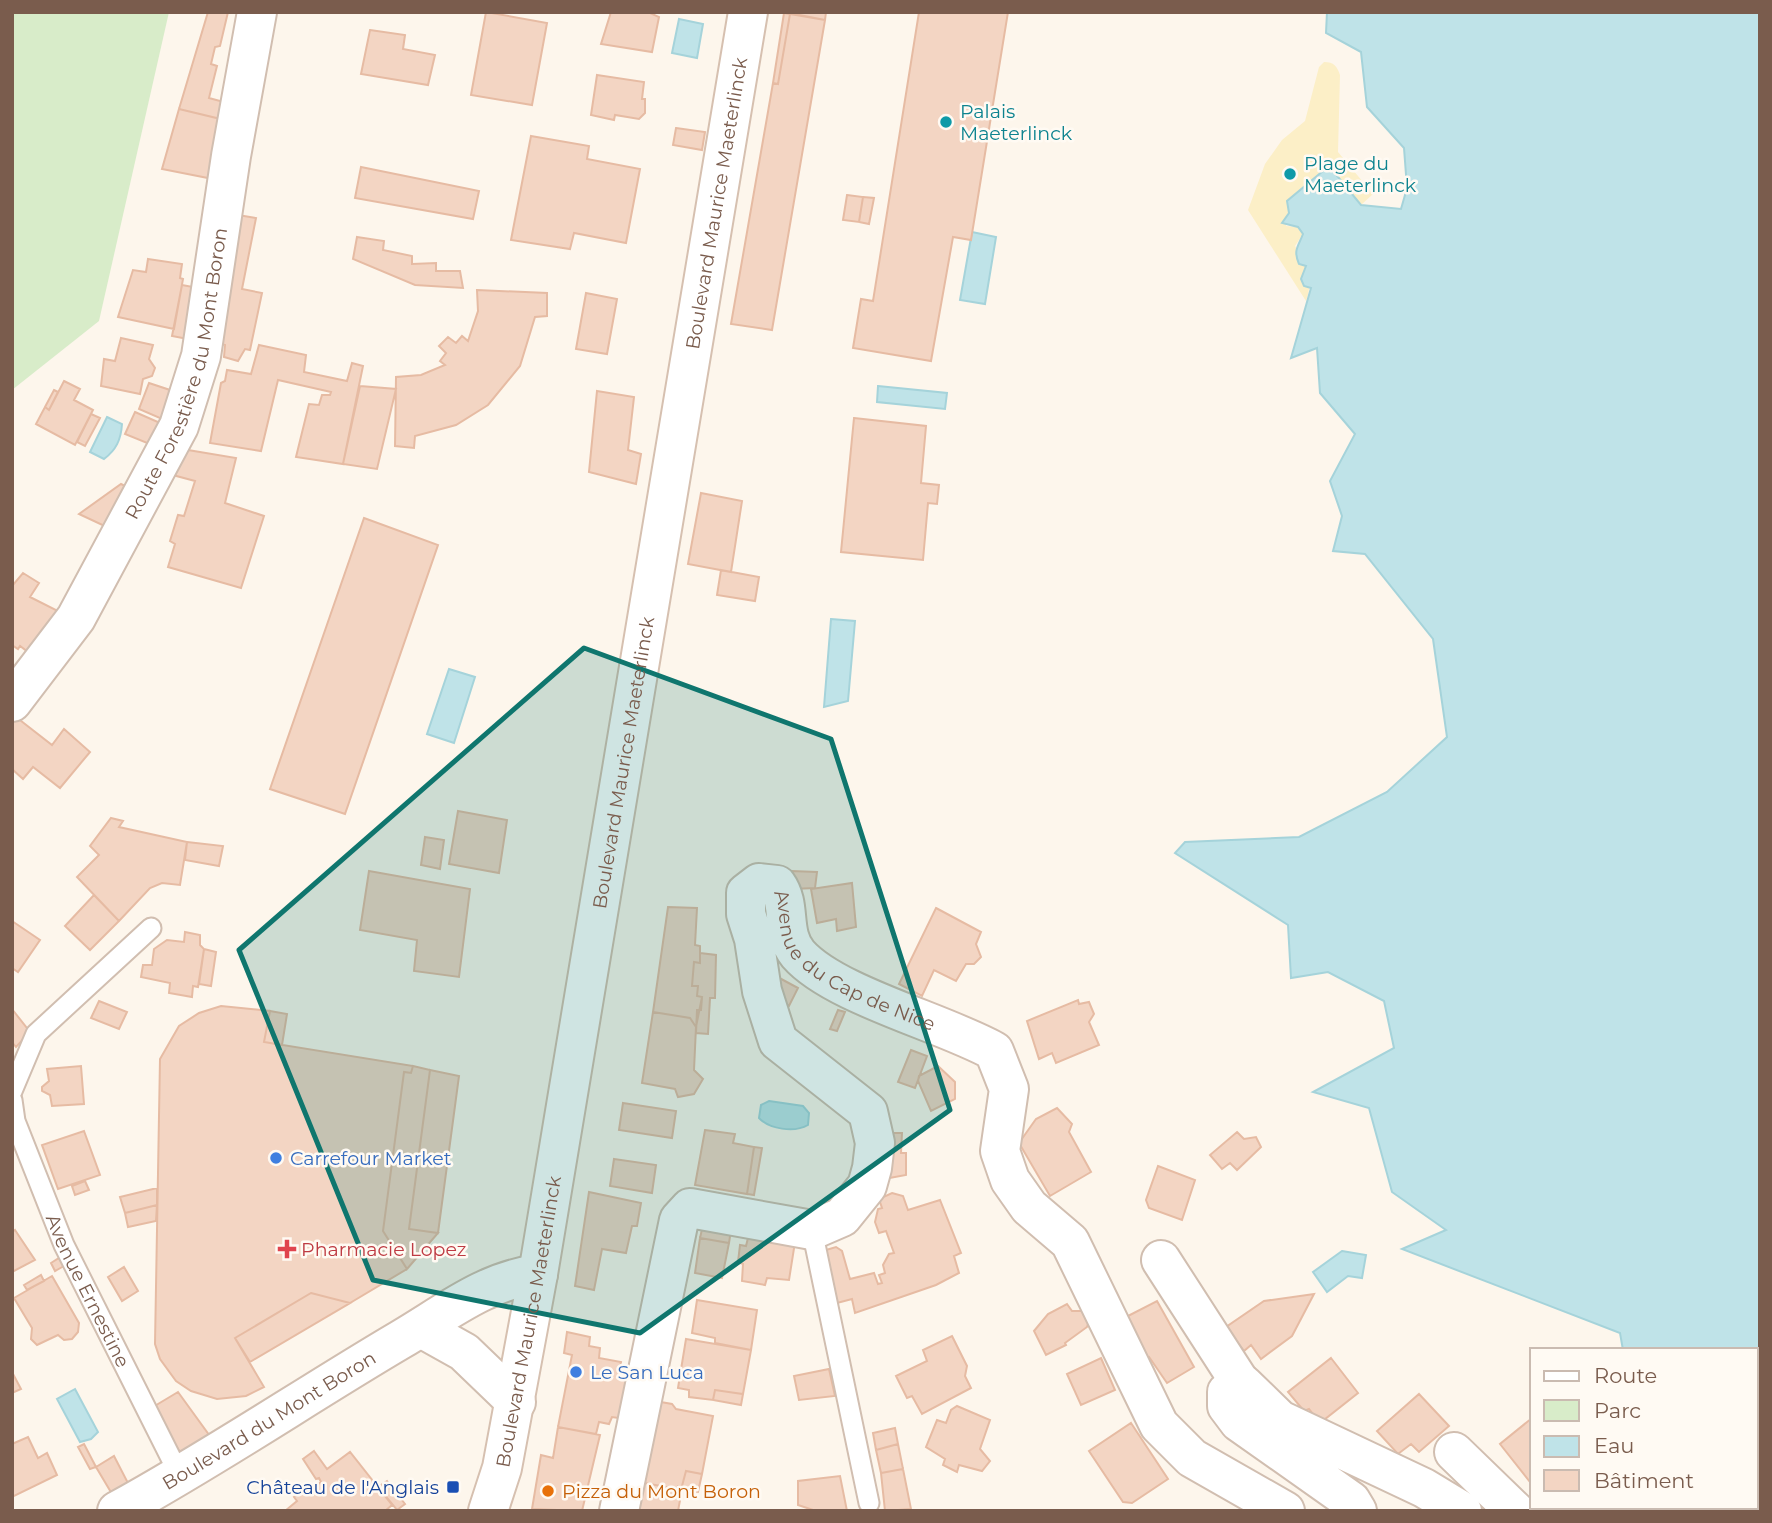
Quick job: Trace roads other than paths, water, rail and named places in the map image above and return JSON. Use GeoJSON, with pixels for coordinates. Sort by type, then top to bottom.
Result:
{"type":"FeatureCollection","features":[{"type":"Feature","properties":{"kind":"street","name":"Route Forestière du Mont Boron"},"geometry":{"type":"LineString","coordinates":[[12,702],[76,618],[179,426],[201,356],[231,156],[257,12]]}},
{"type":"Feature","properties":{"kind":"street","name":"Boulevard Maurice Maeterlinck"},"geometry":{"type":"LineString","coordinates":[[490,1510],[516,1402],[748,12]]}},
{"type":"Feature","properties":{"kind":"street","name":"Avenue du Cap de Nice"},"geometry":{"type":"LineString","coordinates":[[812,1230],[842,1217],[867,1186],[875,1143],[868,1112],[778,1041],[762,991],[754,939],[746,914],[746,893],[758,883],[777,885],[786,897],[785,929],[798,953],[830,979],[994,1051],[1009,1089],[1000,1151],[1010,1180],[1030,1207],[1070,1242],[1159,1425],[1192,1458],[1284,1511]]}},
{"type":"Feature","properties":{"kind":"street"},"geometry":{"type":"LineString","coordinates":[[619,1511],[679,1220],[691,1208],[812,1230]]}},
{"type":"Feature","properties":{"kind":"street"},"geometry":{"type":"LineString","coordinates":[[1161,1260],[1241,1384],[1251,1390],[1280,1420],[1434,1492],[1462,1511]]}},
{"type":"Feature","properties":{"kind":"street","name":"Boulevard du Mont Boron"},"geometry":{"type":"LineString","coordinates":[[117,1511],[180,1476],[500,1281],[538,1274]]}},
{"type":"Feature","properties":{"kind":"street"},"geometry":{"type":"LineString","coordinates":[[421,1328],[464,1352],[516,1402]]}},
{"type":"Feature","properties":{"kind":"street"},"geometry":{"type":"LineString","coordinates":[[1241,1384],[1227,1392],[1227,1406],[1233,1415],[1254,1435],[1352,1501],[1357,1511]]}},
{"type":"Feature","properties":{"kind":"street"},"geometry":{"type":"LineString","coordinates":[[1454,1452],[1514,1511]]}},
{"type":"Feature","properties":{"kind":"lane"},"geometry":{"type":"LineString","coordinates":[[12,1091],[36,1034],[151,928]]}},
{"type":"Feature","properties":{"kind":"lane","name":"Avenue Ernestine"},"geometry":{"type":"LineString","coordinates":[[12,1100],[15,1121],[64,1245],[180,1476]]}},
{"type":"Feature","properties":{"kind":"lane"},"geometry":{"type":"LineString","coordinates":[[812,1230],[869,1503]]}},
{"type":"Feature","properties":{"kind":"water"},"geometry":{"type":"Polygon","coordinates":[[[1327,12],[1760,12],[1760,1511],[1676,1511],[1758,1509],[1758,1348],[1623,1348],[1620,1333],[1402,1249],[1446,1230],[1392,1192],[1369,1108],[1313,1092],[1394,1048],[1384,1001],[1328,972],[1291,978],[1288,925],[1175,853],[1185,842],[1299,837],[1387,792],[1447,737],[1433,639],[1365,554],[1333,551],[1342,516],[1330,481],[1355,434],[1320,393],[1317,348],[1291,358],[1311,288],[1304,286],[1301,279],[1306,266],[1299,264],[1296,255],[1303,234],[1298,227],[1282,223],[1289,213],[1287,201],[1329,166],[1361,205],[1401,209],[1407,188],[1404,148],[1367,107],[1361,52],[1326,33],[1327,12]]]}},
{"type":"Feature","properties":{"kind":"water"},"geometry":{"type":"Polygon","coordinates":[[[679,19],[703,24],[697,58],[672,53],[679,19]]]}},
{"type":"Feature","properties":{"kind":"water"},"geometry":{"type":"Polygon","coordinates":[[[972,232],[996,237],[985,304],[960,300],[972,232]]]}},
{"type":"Feature","properties":{"kind":"water"},"geometry":{"type":"Polygon","coordinates":[[[878,386],[947,393],[945,409],[877,402],[878,386]]]}},
{"type":"Feature","properties":{"kind":"water"},"geometry":{"type":"Polygon","coordinates":[[[107,417],[122,424],[117,444],[104,459],[90,452],[107,417]]]}},
{"type":"Feature","properties":{"kind":"water"},"geometry":{"type":"Polygon","coordinates":[[[831,619],[855,621],[848,701],[824,707],[831,619]]]}},
{"type":"Feature","properties":{"kind":"water"},"geometry":{"type":"Polygon","coordinates":[[[449,669],[475,677],[454,743],[427,734],[449,669]]]}},
{"type":"Feature","properties":{"kind":"water"},"geometry":{"type":"Polygon","coordinates":[[[769,1101],[803,1106],[809,1113],[808,1125],[789,1129],[763,1122],[759,1118],[761,1105],[769,1101]]]}},
{"type":"Feature","properties":{"kind":"water"},"geometry":{"type":"Polygon","coordinates":[[[1342,1251],[1366,1255],[1362,1278],[1348,1276],[1327,1292],[1313,1272],[1342,1251]]]}},
{"type":"Feature","properties":{"kind":"water"},"geometry":{"type":"Polygon","coordinates":[[[75,1389],[98,1432],[91,1439],[80,1442],[57,1399],[75,1389]]]}},
{"type":"Feature","properties":{"kind":"place","name":"Palais Maeterlinck"},"geometry":{"type":"Point","coordinates":[946,122]}},
{"type":"Feature","properties":{"kind":"place","name":"Plage du Maeterlinck"},"geometry":{"type":"Point","coordinates":[1290,174]}},
{"type":"Feature","properties":{"kind":"place","name":"Carrefour Market"},"geometry":{"type":"Point","coordinates":[276,1158]}},
{"type":"Feature","properties":{"kind":"place","name":"Pharmacie Lopez"},"geometry":{"type":"Point","coordinates":[287,1249]}},
{"type":"Feature","properties":{"kind":"place","name":"Le San Luca"},"geometry":{"type":"Point","coordinates":[576,1372]}},
{"type":"Feature","properties":{"kind":"place","name":"Château de l'Anglais"},"geometry":{"type":"Point","coordinates":[453,1487]}},
{"type":"Feature","properties":{"kind":"place","name":"Pizza du Mont Boron"},"geometry":{"type":"Point","coordinates":[548,1491]}}]}
